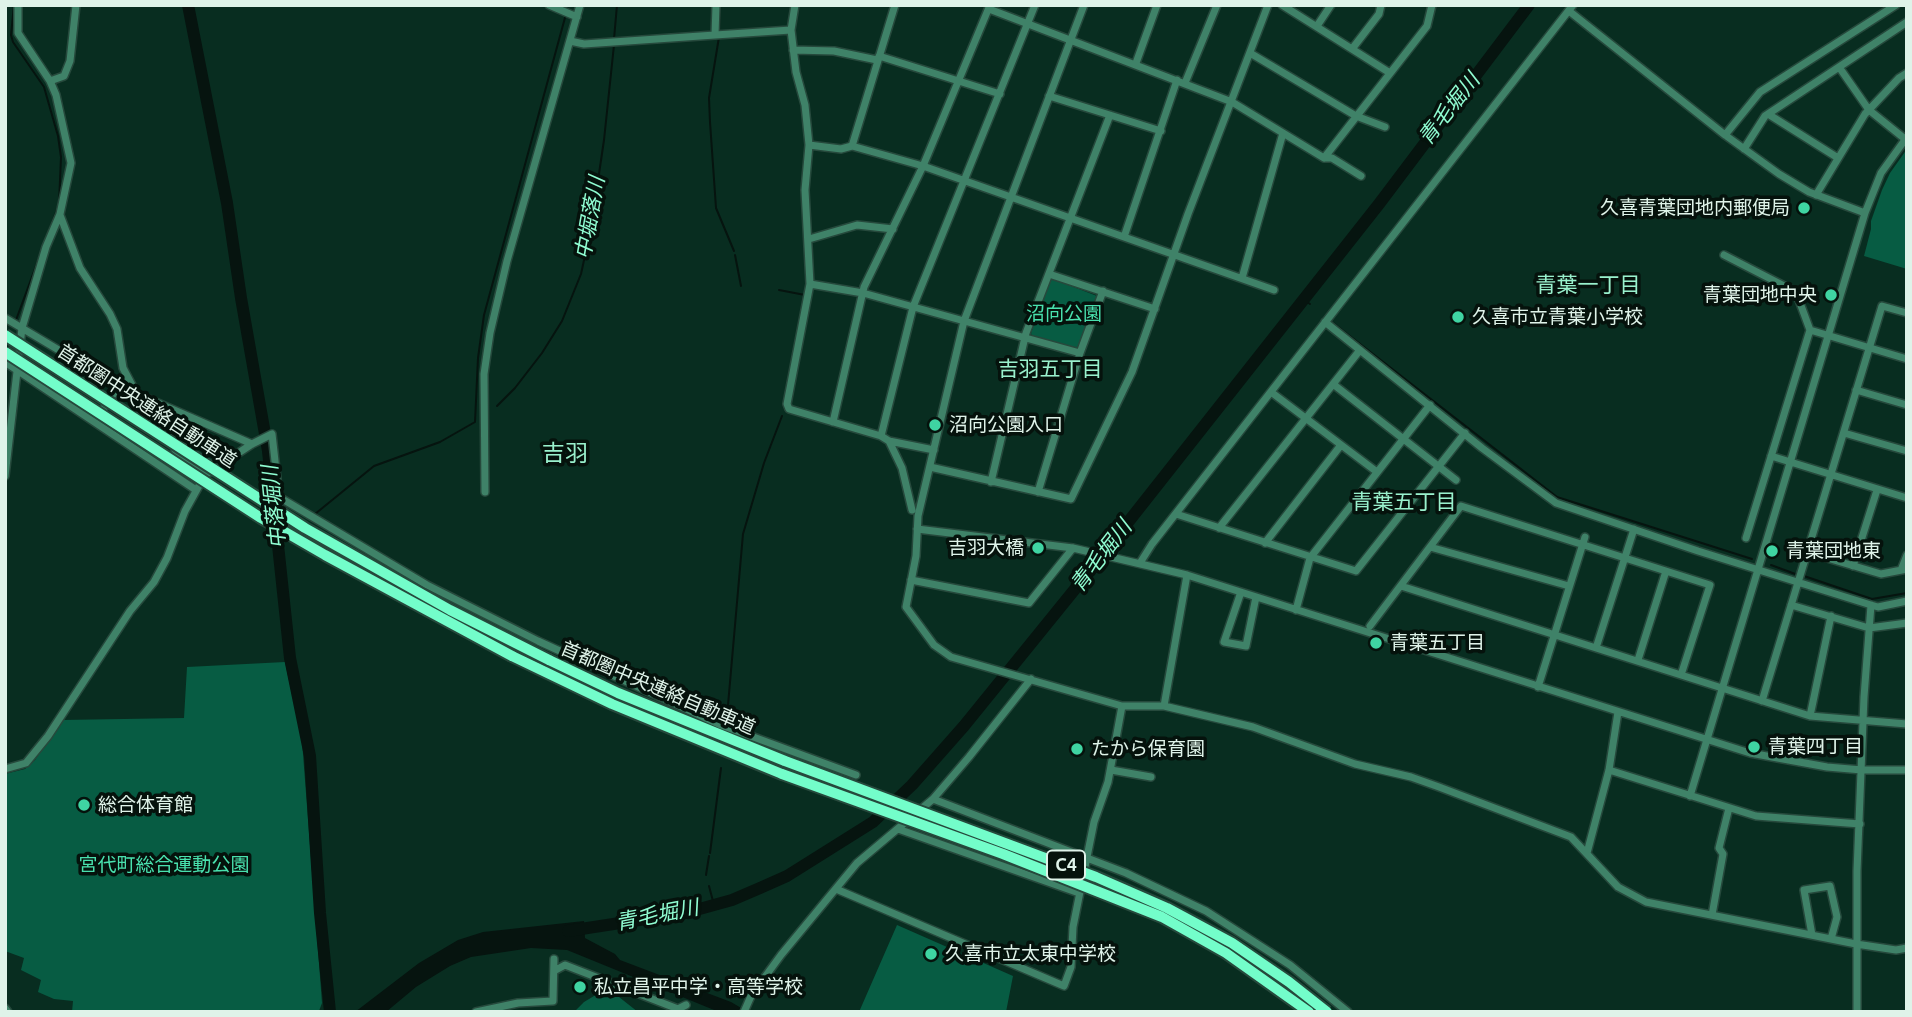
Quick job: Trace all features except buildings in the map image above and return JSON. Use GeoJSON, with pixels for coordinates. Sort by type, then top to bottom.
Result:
{"type":"FeatureCollection","features":[{"type":"Feature","properties":{"kind":"highway","name":"首都圏中央連絡自動車道"},"geometry":{"type":"LineString","coordinates":[[5,335],[305,528],[450,610],[618,692],[737,743],[1135,893],[1232,943],[1327,1012]]}},
{"type":"Feature","properties":{"kind":"highway","name":"首都圏中央連絡自動車道"},"geometry":{"type":"LineString","coordinates":[[5,352],[261,518],[512,656],[612,704],[734,755],[1016,858],[1163,917],[1226,953],[1309,1012]]}},
{"type":"Feature","properties":{"kind":"street"},"geometry":{"type":"LineString","coordinates":[[5,476],[22,328],[46,247],[60,214],[71,163],[56,95],[50,81],[18,33],[18,5]]}},
{"type":"Feature","properties":{"kind":"street"},"geometry":{"type":"LineString","coordinates":[[50,81],[64,76],[70,61],[76,5]]}},
{"type":"Feature","properties":{"kind":"street"},"geometry":{"type":"LineString","coordinates":[[549,5],[577,17]]}},
{"type":"Feature","properties":{"kind":"street"},"geometry":{"type":"LineString","coordinates":[[485,492],[484,374],[489,333],[580,5]]}},
{"type":"Feature","properties":{"kind":"street"},"geometry":{"type":"LineString","coordinates":[[715,35],[716,5]]}},
{"type":"Feature","properties":{"kind":"street"},"geometry":{"type":"LineString","coordinates":[[794,5],[791,30],[793,50],[805,105],[809,145],[805,190],[810,284],[787,404],[789,409],[881,436],[889,441],[934,450]]}},
{"type":"Feature","properties":{"kind":"street"},"geometry":{"type":"LineString","coordinates":[[852,145],[895,5]]}},
{"type":"Feature","properties":{"kind":"street"},"geometry":{"type":"LineString","coordinates":[[881,436],[913,307],[1035,5]]}},
{"type":"Feature","properties":{"kind":"street"},"geometry":{"type":"LineString","coordinates":[[1084,5],[964,321],[917,529],[916,556],[906,610],[934,645],[947,655],[1122,706],[1164,706],[1253,727],[1355,764],[1411,777],[1571,837],[1618,887],[1646,902],[1856,944],[1896,950],[1907,948]]}},
{"type":"Feature","properties":{"kind":"street"},"geometry":{"type":"LineString","coordinates":[[1136,63],[1157,5]]}},
{"type":"Feature","properties":{"kind":"street"},"geometry":{"type":"LineString","coordinates":[[1124,237],[1181,81],[1217,5]]}},
{"type":"Feature","properties":{"kind":"street"},"geometry":{"type":"LineString","coordinates":[[930,467],[1071,499],[1132,372],[1268,5]]}},
{"type":"Feature","properties":{"kind":"street"},"geometry":{"type":"LineString","coordinates":[[1282,5],[1390,73]]}},
{"type":"Feature","properties":{"kind":"street"},"geometry":{"type":"LineString","coordinates":[[1317,26],[1331,5]]}},
{"type":"Feature","properties":{"kind":"street"},"geometry":{"type":"LineString","coordinates":[[1352,49],[1379,14],[1381,5]]}},
{"type":"Feature","properties":{"kind":"street"},"geometry":{"type":"LineString","coordinates":[[1324,158],[1427,26],[1432,5]]}},
{"type":"Feature","properties":{"kind":"street"},"geometry":{"type":"LineString","coordinates":[[1725,135],[1760,92],[1896,5]]}},
{"type":"Feature","properties":{"kind":"street"},"geometry":{"type":"LineString","coordinates":[[833,422],[863,293],[923,166],[990,7],[1231,102],[1324,158],[1332,158],[1361,176]]}},
{"type":"Feature","properties":{"kind":"street"},"geometry":{"type":"LineString","coordinates":[[1140,563],[1176,513],[1429,193],[1571,8],[1744,149],[1787,179],[1816,195],[1865,214]]}},
{"type":"Feature","properties":{"kind":"street"},"geometry":{"type":"LineString","coordinates":[[1744,149],[1768,114],[1907,22]]}},
{"type":"Feature","properties":{"kind":"street"},"geometry":{"type":"LineString","coordinates":[[570,41],[584,44],[791,30]]}},
{"type":"Feature","properties":{"kind":"street"},"geometry":{"type":"LineString","coordinates":[[793,50],[834,51],[878,58],[1000,94]]}},
{"type":"Feature","properties":{"kind":"street"},"geometry":{"type":"LineString","coordinates":[[1250,53],[1356,116],[1385,127]]}},
{"type":"Feature","properties":{"kind":"street"},"geometry":{"type":"LineString","coordinates":[[1690,796],[1865,214],[1881,173],[1906,138],[1869,110],[1839,67]]}},
{"type":"Feature","properties":{"kind":"street"},"geometry":{"type":"LineString","coordinates":[[1816,195],[1869,110],[1907,73]]}},
{"type":"Feature","properties":{"kind":"street"},"geometry":{"type":"LineString","coordinates":[[1049,96],[1161,131]]}},
{"type":"Feature","properties":{"kind":"street"},"geometry":{"type":"LineString","coordinates":[[1768,114],[1838,158]]}},
{"type":"Feature","properties":{"kind":"street"},"geometry":{"type":"LineString","coordinates":[[991,482],[1025,338],[1110,115]]}},
{"type":"Feature","properties":{"kind":"street"},"geometry":{"type":"LineString","coordinates":[[1242,278],[1283,133]]}},
{"type":"Feature","properties":{"kind":"street"},"geometry":{"type":"LineString","coordinates":[[809,145],[841,149],[852,145],[923,166],[1274,290]]}},
{"type":"Feature","properties":{"kind":"street"},"geometry":{"type":"LineString","coordinates":[[60,214],[80,268],[102,299],[117,329],[123,368],[136,394],[161,438],[205,475]]}},
{"type":"Feature","properties":{"kind":"street"},"geometry":{"type":"LineString","coordinates":[[809,239],[857,225],[894,229]]}},
{"type":"Feature","properties":{"kind":"street"},"geometry":{"type":"LineString","coordinates":[[1724,256],[1796,292],[1810,330],[1746,538]]}},
{"type":"Feature","properties":{"kind":"street"},"geometry":{"type":"LineString","coordinates":[[1049,274],[1155,309]]}},
{"type":"Feature","properties":{"kind":"street"},"geometry":{"type":"LineString","coordinates":[[810,284],[863,293],[1080,353]]}},
{"type":"Feature","properties":{"kind":"street"},"geometry":{"type":"LineString","coordinates":[[1038,492],[1080,353],[1103,291]]}},
{"type":"Feature","properties":{"kind":"street"},"geometry":{"type":"LineString","coordinates":[[1762,701],[1882,306],[1907,313]]}},
{"type":"Feature","properties":{"kind":"street"},"geometry":{"type":"LineString","coordinates":[[5,318],[119,386],[252,444]]}},
{"type":"Feature","properties":{"kind":"street"},"geometry":{"type":"LineString","coordinates":[[1325,322],[1482,448],[1556,503],[1878,607],[1907,601]]}},
{"type":"Feature","properties":{"kind":"street"},"geometry":{"type":"LineString","coordinates":[[1810,330],[1907,359]]}},
{"type":"Feature","properties":{"kind":"street"},"geometry":{"type":"LineString","coordinates":[[1219,528],[1360,350]]}},
{"type":"Feature","properties":{"kind":"street"},"geometry":{"type":"LineString","coordinates":[[5,362],[196,490]]}},
{"type":"Feature","properties":{"kind":"street"},"geometry":{"type":"LineString","coordinates":[[1333,384],[1456,480]]}},
{"type":"Feature","properties":{"kind":"street"},"geometry":{"type":"LineString","coordinates":[[94,421],[119,386]]}},
{"type":"Feature","properties":{"kind":"street"},"geometry":{"type":"LineString","coordinates":[[1856,390],[1907,405]]}},
{"type":"Feature","properties":{"kind":"street"},"geometry":{"type":"LineString","coordinates":[[1271,392],[1377,472]]}},
{"type":"Feature","properties":{"kind":"street"},"geometry":{"type":"LineString","coordinates":[[1296,610],[1310,558],[1430,405]]}},
{"type":"Feature","properties":{"kind":"street"},"geometry":{"type":"LineString","coordinates":[[1176,513],[1356,571],[1465,433]]}},
{"type":"Feature","properties":{"kind":"street"},"geometry":{"type":"LineString","coordinates":[[1844,433],[1907,451]]}},
{"type":"Feature","properties":{"kind":"street"},"geometry":{"type":"LineString","coordinates":[[5,769],[17,768],[26,763],[48,736],[131,611],[154,582],[205,475],[272,434],[279,497],[427,585],[538,641],[722,725],[856,775]]}},
{"type":"Feature","properties":{"kind":"street"},"geometry":{"type":"LineString","coordinates":[[889,441],[902,468],[912,510]]}},
{"type":"Feature","properties":{"kind":"street"},"geometry":{"type":"LineString","coordinates":[[1265,543],[1341,445]]}},
{"type":"Feature","properties":{"kind":"street"},"geometry":{"type":"LineString","coordinates":[[1772,456],[1907,498]]}},
{"type":"Feature","properties":{"kind":"street"},"geometry":{"type":"LineString","coordinates":[[1853,566],[1877,489]]}},
{"type":"Feature","properties":{"kind":"street"},"geometry":{"type":"LineString","coordinates":[[1370,626],[1461,506],[1584,541],[1624,558],[1710,585],[1681,675]]}},
{"type":"Feature","properties":{"kind":"street"},"geometry":{"type":"LineString","coordinates":[[917,529],[1076,548],[1186,575],[1618,712],[1785,761],[1863,771],[1907,770]]}},
{"type":"Feature","properties":{"kind":"street"},"geometry":{"type":"LineString","coordinates":[[1596,648],[1634,530]]}},
{"type":"Feature","properties":{"kind":"street"},"geometry":{"type":"LineString","coordinates":[[1538,687],[1584,541]]}},
{"type":"Feature","properties":{"kind":"street"},"geometry":{"type":"LineString","coordinates":[[1430,547],[1569,586]]}},
{"type":"Feature","properties":{"kind":"street"},"geometry":{"type":"LineString","coordinates":[[911,580],[1029,603],[1076,548]]}},
{"type":"Feature","properties":{"kind":"street"},"geometry":{"type":"LineString","coordinates":[[1807,552],[1881,574],[1904,570],[1907,555]]}},
{"type":"Feature","properties":{"kind":"street"},"geometry":{"type":"LineString","coordinates":[[1638,660],[1666,571]]}},
{"type":"Feature","properties":{"kind":"street"},"geometry":{"type":"LineString","coordinates":[[1164,706],[1186,575]]}},
{"type":"Feature","properties":{"kind":"street"},"geometry":{"type":"LineString","coordinates":[[1401,586],[1810,716],[1907,724]]}},
{"type":"Feature","properties":{"kind":"street"},"geometry":{"type":"LineString","coordinates":[[1241,592],[1224,642],[1246,646],[1256,597]]}},
{"type":"Feature","properties":{"kind":"street"},"geometry":{"type":"LineString","coordinates":[[1791,605],[1869,628],[1907,623]]}},
{"type":"Feature","properties":{"kind":"street"},"geometry":{"type":"LineString","coordinates":[[1857,1012],[1856,944],[1863,721],[1871,605]]}},
{"type":"Feature","properties":{"kind":"street"},"geometry":{"type":"LineString","coordinates":[[1810,716],[1831,617]]}},
{"type":"Feature","properties":{"kind":"street"},"geometry":{"type":"LineString","coordinates":[[745,1009],[781,955],[857,863],[933,799],[1030,678]]}},
{"type":"Feature","properties":{"kind":"street"},"geometry":{"type":"LineString","coordinates":[[836,889],[1064,986],[1071,967],[1073,927],[1079,893],[1094,822],[1111,770],[1122,706]]}},
{"type":"Feature","properties":{"kind":"street"},"geometry":{"type":"LineString","coordinates":[[1587,853],[1609,770],[1618,712]]}},
{"type":"Feature","properties":{"kind":"street"},"geometry":{"type":"LineString","coordinates":[[1111,770],[1151,777]]}},
{"type":"Feature","properties":{"kind":"street"},"geometry":{"type":"LineString","coordinates":[[1609,770],[1756,816],[1860,824]]}},
{"type":"Feature","properties":{"kind":"street"},"geometry":{"type":"LineString","coordinates":[[933,799],[1087,857],[1171,893],[1233,927],[1290,965],[1348,1012]]}},
{"type":"Feature","properties":{"kind":"street"},"geometry":{"type":"LineString","coordinates":[[1712,915],[1723,854],[1719,848],[1729,808]]}},
{"type":"Feature","properties":{"kind":"street"},"geometry":{"type":"LineString","coordinates":[[898,829],[1079,893]]}},
{"type":"Feature","properties":{"kind":"street"},"geometry":{"type":"LineString","coordinates":[[1812,935],[1804,890],[1830,886],[1837,917],[1831,939]]}},
{"type":"Feature","properties":{"kind":"street"},"geometry":{"type":"LineString","coordinates":[[476,1012],[517,1003],[553,1001],[554,959]]}},
{"type":"Feature","properties":{"kind":"street"},"geometry":{"type":"LineString","coordinates":[[554,971],[565,965],[678,1009],[686,1005]]}},
{"type":"Feature","properties":{"kind":"green space"},"geometry":{"type":"Polygon","coordinates":[[[1907,149],[1907,269],[1864,256],[1871,221],[1882,190],[1907,149]]]}},
{"type":"Feature","properties":{"kind":"green space","name":"沼向公園"},"geometry":{"type":"Polygon","coordinates":[[[1050,280],[1097,296],[1079,348],[1032,337],[1031,333],[1050,280]]]}},
{"type":"Feature","properties":{"kind":"green space","name":"宮代町総合運動公園"},"geometry":{"type":"Polygon","coordinates":[[[285,662],[302,741],[322,1003],[319,1011],[72,1012],[73,1001],[54,999],[38,992],[41,980],[21,970],[24,958],[5,951],[5,774],[25,769],[35,760],[62,720],[184,718],[187,667],[285,662]]]}},
{"type":"Feature","properties":{"kind":"green space","name":"久喜市立太東中学校"},"geometry":{"type":"Polygon","coordinates":[[[897,925],[1013,976],[1006,1012],[859,1012],[897,925]]]}},
{"type":"Feature","properties":{"kind":"green space"},"geometry":{"type":"Polygon","coordinates":[[[594,996],[619,997],[638,1012],[574,1012],[594,996]]]}},
{"type":"Feature","properties":{"kind":"shaded area"},"geometry":{"type":"Polygon","coordinates":[[[584,921],[585,938],[615,954],[620,960],[731,1002],[748,1012],[719,1012],[567,950],[531,948],[471,957],[450,966],[416,987],[386,1012],[355,1012],[419,963],[458,940],[483,932],[584,921]]]}},
{"type":"Feature","properties":{"kind":"waterway"},"geometry":{"type":"LineString","coordinates":[[14,5],[11,35],[13,42],[44,87],[61,157],[59,204],[16,320]]}},
{"type":"Feature","properties":{"kind":"waterway","name":"中落堀川"},"geometry":{"type":"LineString","coordinates":[[188,5],[227,203],[268,451],[290,658],[310,756],[320,913],[330,1012]]}},
{"type":"Feature","properties":{"kind":"waterway","name":"中堀落川"},"geometry":{"type":"LineString","coordinates":[[614,39],[617,5]]}},
{"type":"Feature","properties":{"kind":"waterway"},"geometry":{"type":"LineString","coordinates":[[719,32],[720,5]]}},
{"type":"Feature","properties":{"kind":"waterway","name":"青毛堀川"},"geometry":{"type":"LineString","coordinates":[[568,931],[685,913],[732,900],[787,876],[873,822],[912,785],[964,726],[1088,573],[1379,204],[1529,5]]}},
{"type":"Feature","properties":{"kind":"waterway"},"geometry":{"type":"LineString","coordinates":[[315,514],[374,466],[440,442],[475,422],[478,358],[484,315],[566,14]]}},
{"type":"Feature","properties":{"kind":"waterway"},"geometry":{"type":"LineString","coordinates":[[719,37],[709,98],[716,208],[734,251]]}},
{"type":"Feature","properties":{"kind":"waterway","name":"中堀落川"},"geometry":{"type":"LineString","coordinates":[[497,406],[542,353],[562,321],[581,274],[604,140],[614,45]]}},
{"type":"Feature","properties":{"kind":"waterway"},"geometry":{"type":"LineString","coordinates":[[735,255],[741,286]]}},
{"type":"Feature","properties":{"kind":"waterway"},"geometry":{"type":"LineString","coordinates":[[779,290],[805,295]]}},
{"type":"Feature","properties":{"kind":"waterway","name":"青毛堀川"},"geometry":{"type":"LineString","coordinates":[[1303,299],[1310,304]]}},
{"type":"Feature","properties":{"kind":"waterway"},"geometry":{"type":"LineString","coordinates":[[1333,323],[1557,497],[1752,559]]}},
{"type":"Feature","properties":{"kind":"waterway"},"geometry":{"type":"LineString","coordinates":[[5,378],[6,367]]}},
{"type":"Feature","properties":{"kind":"waterway"},"geometry":{"type":"LineString","coordinates":[[728,705],[743,534],[764,463],[782,416]]}},
{"type":"Feature","properties":{"kind":"waterway"},"geometry":{"type":"LineString","coordinates":[[1771,565],[1798,575]]}},
{"type":"Feature","properties":{"kind":"waterway"},"geometry":{"type":"LineString","coordinates":[[1804,576],[1872,599],[1907,593]]}},
{"type":"Feature","properties":{"kind":"waterway"},"geometry":{"type":"LineString","coordinates":[[710,853],[721,768]]}},
{"type":"Feature","properties":{"kind":"waterway"},"geometry":{"type":"LineString","coordinates":[[706,875],[709,856]]}},
{"type":"Feature","properties":{"kind":"waterway"},"geometry":{"type":"LineString","coordinates":[[709,886],[714,905]]}},
{"type":"Feature","properties":{"kind":"place","name":"久喜青葉団地内郵便局"},"geometry":{"type":"Point","coordinates":[1804,208]}},
{"type":"Feature","properties":{"kind":"place","name":"青葉団地中央"},"geometry":{"type":"Point","coordinates":[1831,295]}},
{"type":"Feature","properties":{"kind":"place","name":"久喜市立青葉小学校"},"geometry":{"type":"Point","coordinates":[1458,317]}},
{"type":"Feature","properties":{"kind":"place","name":"沼向公園入口"},"geometry":{"type":"Point","coordinates":[935,425]}},
{"type":"Feature","properties":{"kind":"place","name":"吉羽大橋"},"geometry":{"type":"Point","coordinates":[1038,548]}},
{"type":"Feature","properties":{"kind":"place","name":"青葉団地東"},"geometry":{"type":"Point","coordinates":[1772,551]}},
{"type":"Feature","properties":{"kind":"place","name":"青葉五丁目"},"geometry":{"type":"Point","coordinates":[1376,643]}},
{"type":"Feature","properties":{"kind":"place","name":"青葉四丁目"},"geometry":{"type":"Point","coordinates":[1754,747]}},
{"type":"Feature","properties":{"kind":"place","name":"たから保育園"},"geometry":{"type":"Point","coordinates":[1077,749]}},
{"type":"Feature","properties":{"kind":"place","name":"総合体育館"},"geometry":{"type":"Point","coordinates":[84,805]}},
{"type":"Feature","properties":{"kind":"place","name":"久喜市立太東中学校"},"geometry":{"type":"Point","coordinates":[931,954]}},
{"type":"Feature","properties":{"kind":"place","name":"私立昌平中学・高等学校"},"geometry":{"type":"Point","coordinates":[580,987]}},
{"type":"Feature","properties":{"kind":"district","name":"青葉一丁目"},"geometry":{"type":"Point","coordinates":[1588,285]}},
{"type":"Feature","properties":{"kind":"district","name":"吉羽五丁目"},"geometry":{"type":"Point","coordinates":[1050,369]}},
{"type":"Feature","properties":{"kind":"district","name":"吉羽"},"geometry":{"type":"Point","coordinates":[565,453]}},
{"type":"Feature","properties":{"kind":"district","name":"青葉五丁目"},"geometry":{"type":"Point","coordinates":[1404,502]}}]}
